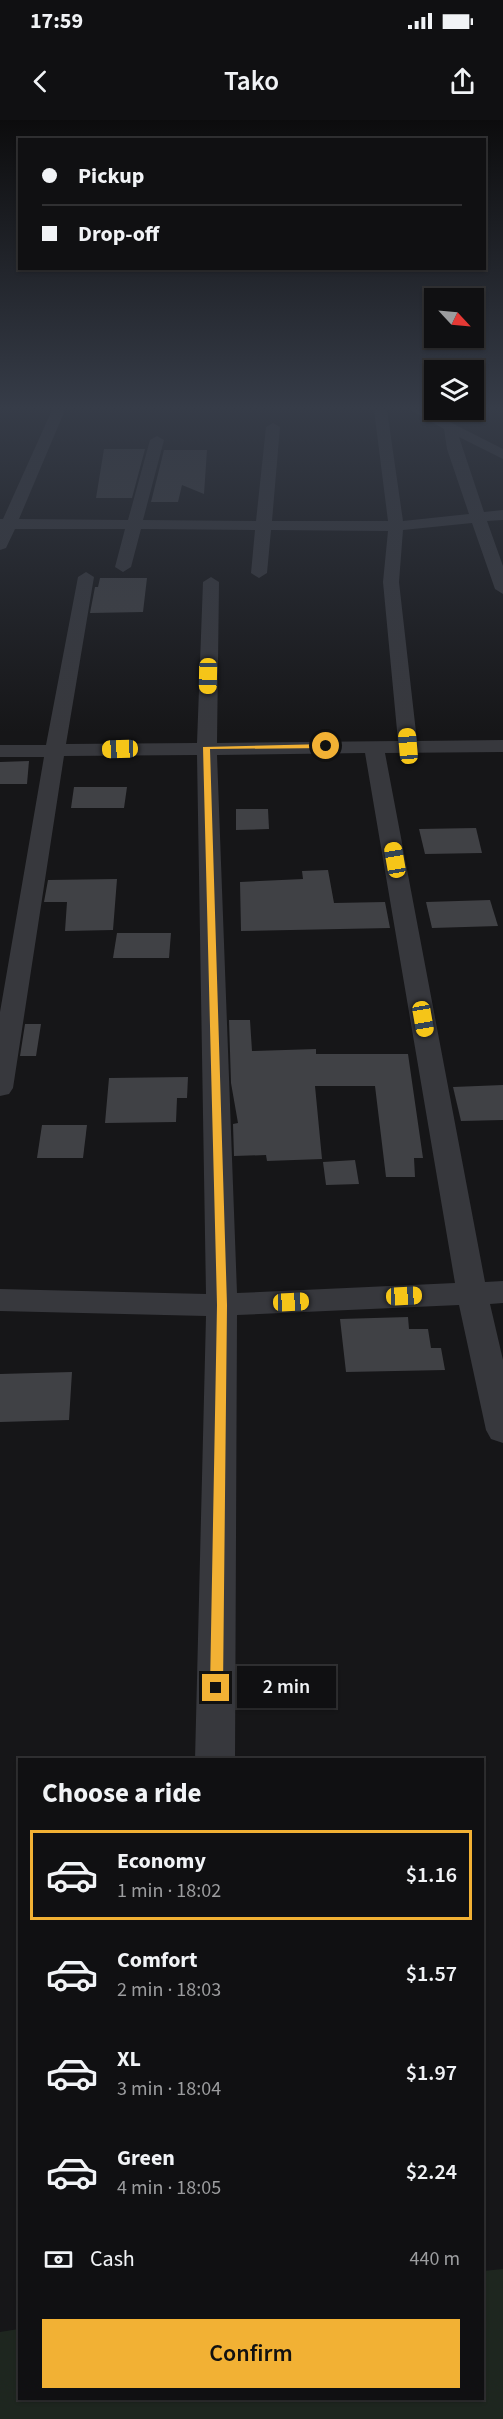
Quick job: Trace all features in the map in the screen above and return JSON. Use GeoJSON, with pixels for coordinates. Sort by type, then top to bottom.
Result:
{"type":"FeatureCollection","features":[{"type":"Feature","properties":{"kind":"street"},"geometry":{"type":"LineString","coordinates":[[123,567],[136,517]]}},
{"type":"Feature","properties":{"kind":"street"},"geometry":{"type":"LineString","coordinates":[[259,573],[265,517]]}},
{"type":"Feature","properties":{"kind":"street"},"geometry":{"type":"LineString","coordinates":[[395,517],[391,582],[408,746]]}},
{"type":"Feature","properties":{"kind":"street"},"geometry":{"type":"LineString","coordinates":[[0,545],[4,524],[265,523],[396,526],[485,517]]}},
{"type":"Feature","properties":{"kind":"street"},"geometry":{"type":"LineString","coordinates":[[479,518],[503,589]]}},
{"type":"Feature","properties":{"kind":"street"},"geometry":{"type":"LineString","coordinates":[[0,1088],[55,751],[87,577]]}},
{"type":"Feature","properties":{"kind":"street"},"geometry":{"type":"LineString","coordinates":[[211,582],[207,747],[222,1305],[215,1758]]}},
{"type":"Feature","properties":{"kind":"street"},"geometry":{"type":"LineString","coordinates":[[374,746],[472,1293],[503,1430]]}},
{"type":"Feature","properties":{"kind":"street"},"geometry":{"type":"LineString","coordinates":[[0,751],[207,747],[503,746]]}},
{"type":"Feature","properties":{"kind":"street"},"geometry":{"type":"LineString","coordinates":[[0,1300],[222,1305],[503,1292]]}},
{"type":"Feature","properties":{"kind":"shaded area"},"geometry":{"type":"Polygon","coordinates":[[[503,2269],[503,2419],[0,2419],[0,2332],[18,2329],[18,2400],[484,2400],[484,2271],[503,2269]]]}},
{"type":"Feature","properties":{"kind":"building"},"geometry":{"type":"Polygon","coordinates":[[[100,578],[147,578],[143,612],[90,613],[95,587],[98,587],[100,578]]]}},
{"type":"Feature","properties":{"kind":"building"},"geometry":{"type":"Polygon","coordinates":[[[29,761],[27,784],[0,784],[0,762],[29,761]]]}},
{"type":"Feature","properties":{"kind":"building"},"geometry":{"type":"Polygon","coordinates":[[[74,787],[127,787],[124,808],[71,808],[74,787]]]}},
{"type":"Feature","properties":{"kind":"building"},"geometry":{"type":"Polygon","coordinates":[[[236,809],[268,809],[269,829],[236,830],[236,809]]]}},
{"type":"Feature","properties":{"kind":"building"},"geometry":{"type":"Polygon","coordinates":[[[476,828],[482,853],[425,854],[419,829],[476,828]]]}},
{"type":"Feature","properties":{"kind":"building"},"geometry":{"type":"Polygon","coordinates":[[[328,870],[334,903],[385,902],[390,928],[241,931],[240,882],[303,879],[302,871],[328,870]]]}},
{"type":"Feature","properties":{"kind":"building"},"geometry":{"type":"Polygon","coordinates":[[[117,879],[113,930],[65,931],[67,902],[44,902],[48,880],[117,879]]]}},
{"type":"Feature","properties":{"kind":"building"},"geometry":{"type":"Polygon","coordinates":[[[490,900],[498,926],[432,928],[426,902],[490,900]]]}},
{"type":"Feature","properties":{"kind":"building"},"geometry":{"type":"Polygon","coordinates":[[[117,933],[171,933],[169,958],[113,958],[117,933]]]}},
{"type":"Feature","properties":{"kind":"building"},"geometry":{"type":"Polygon","coordinates":[[[229,1020],[250,1020],[252,1051],[316,1049],[316,1054],[408,1054],[423,1158],[414,1158],[415,1177],[386,1177],[375,1086],[315,1086],[322,1159],[267,1161],[266,1155],[234,1156],[233,1124],[238,1123],[231,1083],[229,1020]]]}},
{"type":"Feature","properties":{"kind":"building"},"geometry":{"type":"Polygon","coordinates":[[[25,1024],[41,1024],[36,1056],[20,1056],[25,1024]]]}},
{"type":"Feature","properties":{"kind":"building"},"geometry":{"type":"Polygon","coordinates":[[[188,1077],[187,1098],[177,1098],[176,1122],[105,1123],[109,1078],[188,1077]]]}},
{"type":"Feature","properties":{"kind":"building"},"geometry":{"type":"Polygon","coordinates":[[[503,1085],[503,1120],[461,1121],[453,1087],[503,1085]]]}},
{"type":"Feature","properties":{"kind":"building"},"geometry":{"type":"Polygon","coordinates":[[[42,1125],[87,1125],[83,1158],[37,1158],[42,1125]]]}},
{"type":"Feature","properties":{"kind":"building"},"geometry":{"type":"Polygon","coordinates":[[[355,1160],[359,1184],[326,1185],[323,1162],[355,1160]]]}},
{"type":"Feature","properties":{"kind":"building"},"geometry":{"type":"Polygon","coordinates":[[[408,1317],[409,1329],[428,1329],[431,1348],[441,1348],[445,1370],[346,1372],[340,1319],[408,1317]]]}},
{"type":"Feature","properties":{"kind":"building"},"geometry":{"type":"Polygon","coordinates":[[[72,1372],[69,1420],[0,1422],[0,1374],[72,1372]]]}},
{"type":"Feature","properties":{"kind":"route"},"geometry":{"type":"LineString","coordinates":[[216,1688],[222,1305],[207,747],[326,746]]}}]}
